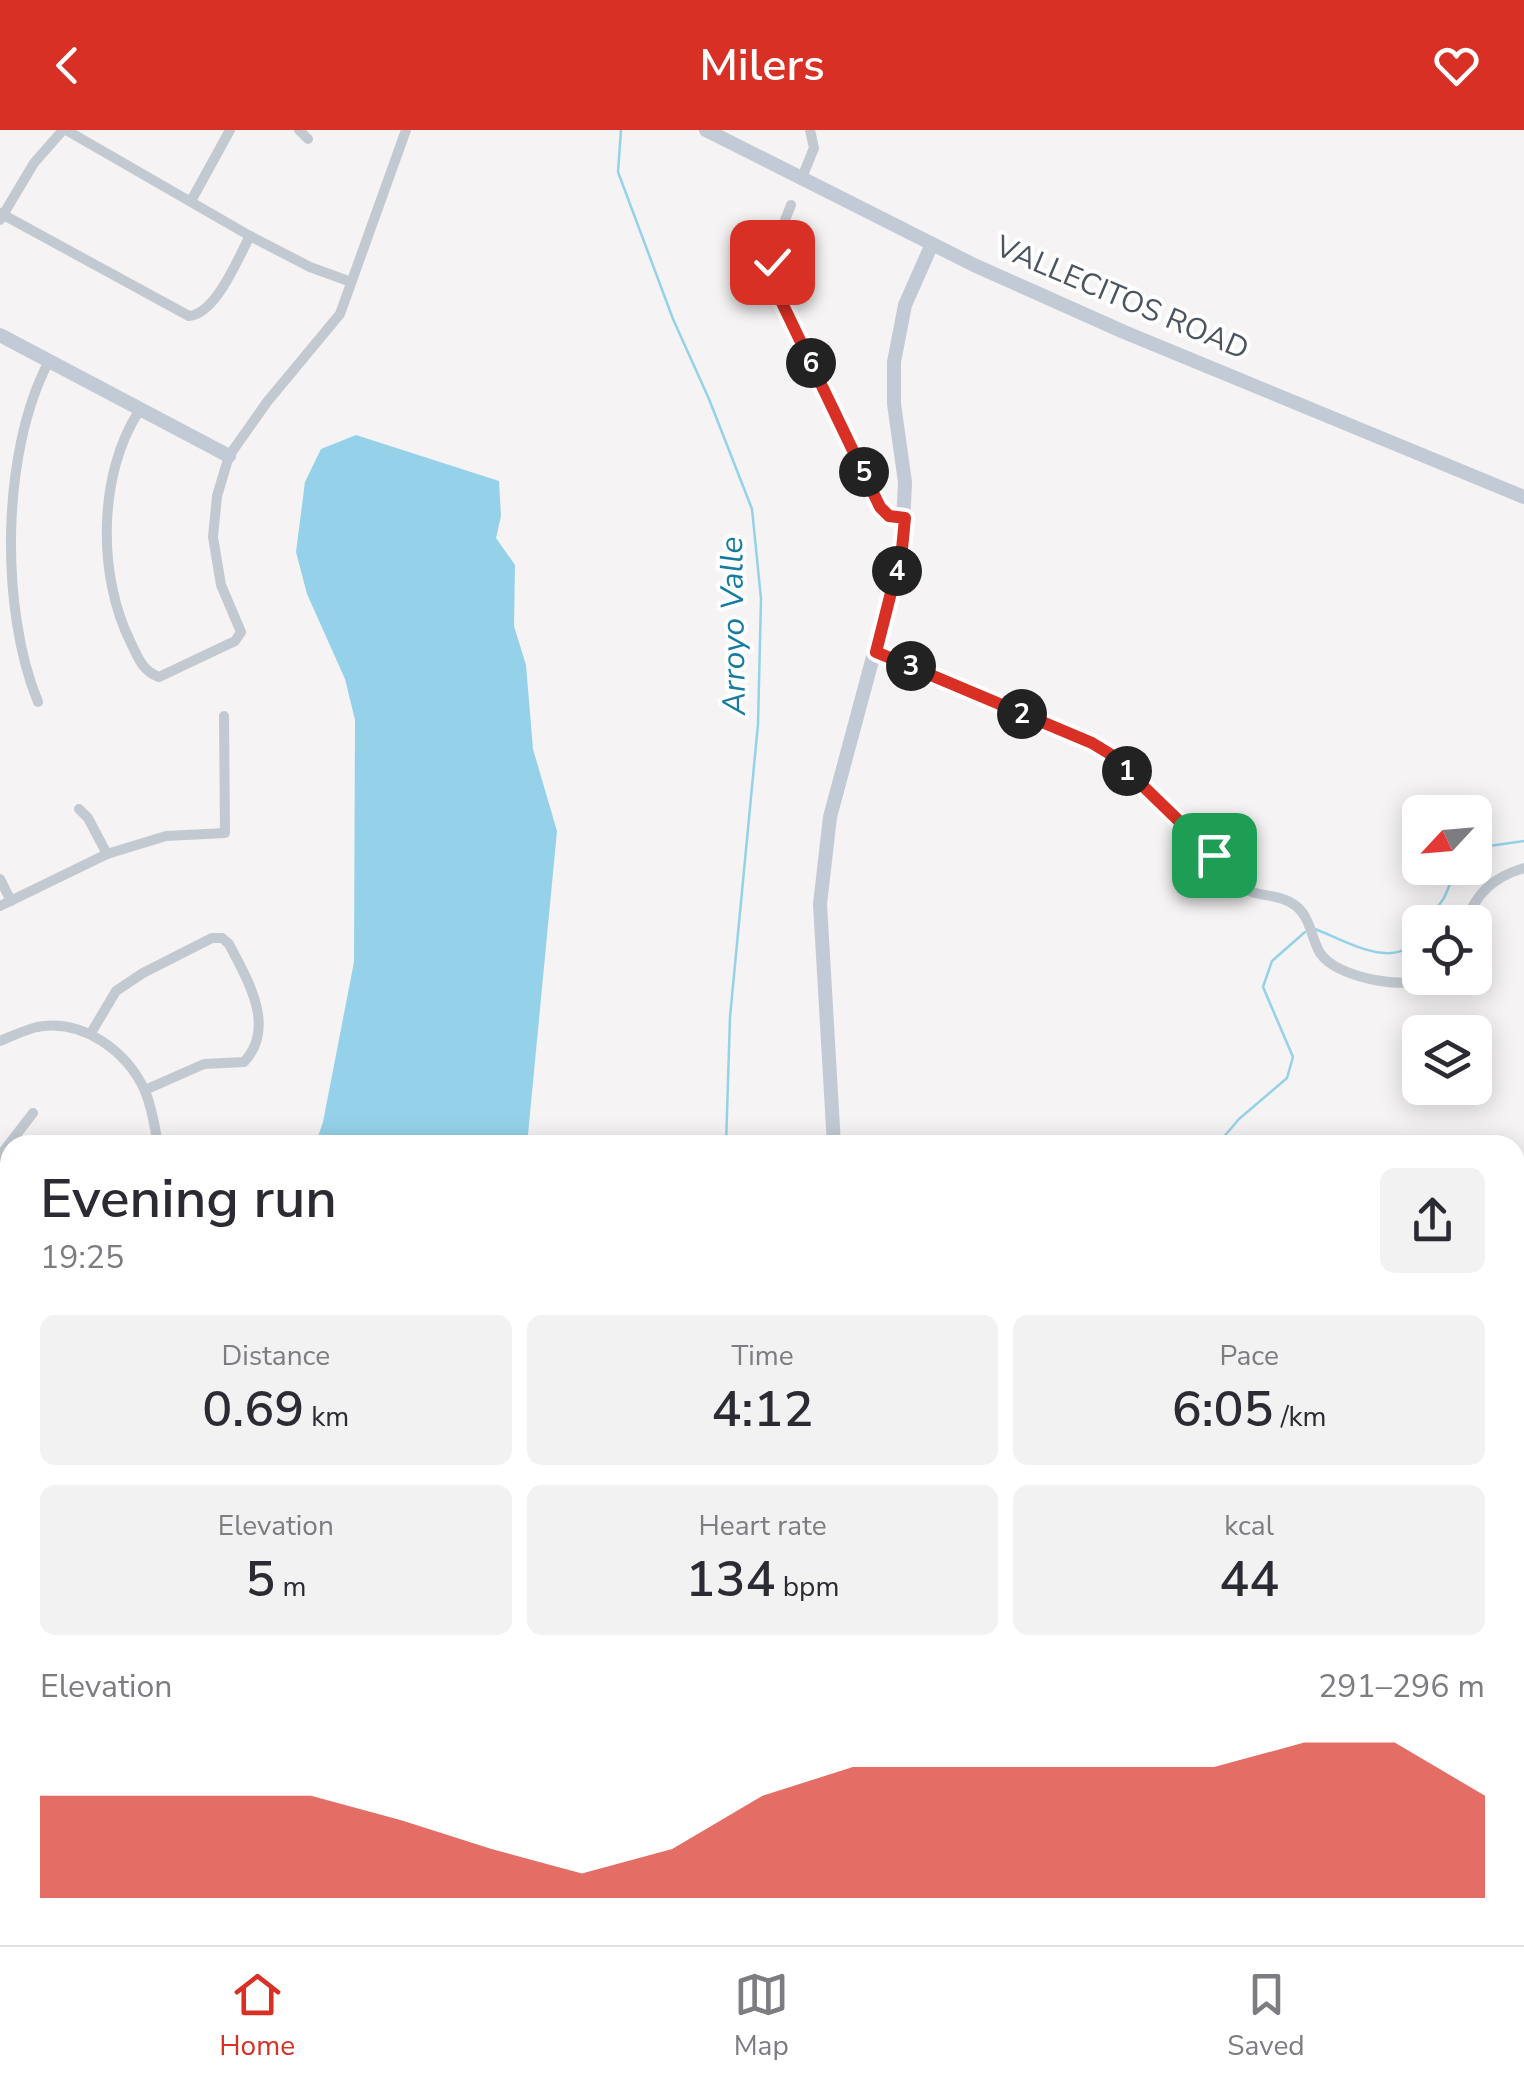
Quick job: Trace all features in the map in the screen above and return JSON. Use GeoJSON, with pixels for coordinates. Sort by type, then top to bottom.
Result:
{"type":"FeatureCollection","features":[{"type":"Feature","properties":{"kind":"street"},"geometry":{"type":"LineString","coordinates":[[250,236],[222,287],[202,312],[189,316],[1,217],[34,163],[65,130],[250,236],[310,267],[351,282]]}},
{"type":"Feature","properties":{"kind":"street"},"geometry":{"type":"LineString","coordinates":[[191,201],[230,130]]}},
{"type":"Feature","properties":{"kind":"street"},"geometry":{"type":"LineString","coordinates":[[139,411],[123,442],[114,473],[110,545],[116,606],[143,668],[150,674],[166,674],[235,641],[241,632],[221,585],[213,537],[216,496],[229,456],[267,402],[340,314],[406,130]]}},
{"type":"Feature","properties":{"kind":"street","name":"VALLECITOS ROAD"},"geometry":{"type":"LineString","coordinates":[[706,130],[932,244],[1124,332],[1524,497]]}},
{"type":"Feature","properties":{"kind":"street"},"geometry":{"type":"LineString","coordinates":[[801,180],[814,148],[810,130]]}},
{"type":"Feature","properties":{"kind":"street"},"geometry":{"type":"LineString","coordinates":[[791,204],[774,248],[773,284],[880,507],[889,516],[905,518]]}},
{"type":"Feature","properties":{"kind":"street"},"geometry":{"type":"LineString","coordinates":[[833,1135],[820,904],[830,817],[902,549],[905,482],[894,404],[894,362],[904,305],[932,244]]}},
{"type":"Feature","properties":{"kind":"street"},"geometry":{"type":"LineString","coordinates":[[0,335],[229,456]]}},
{"type":"Feature","properties":{"kind":"street"},"geometry":{"type":"LineString","coordinates":[[38,702],[15,636],[3,533],[18,442],[33,392],[48,363]]}},
{"type":"Feature","properties":{"kind":"street"},"geometry":{"type":"LineString","coordinates":[[876,652],[1110,754],[1200,838],[1241,888],[1291,901],[1300,909],[1320,953],[1343,971],[1402,982]]}},
{"type":"Feature","properties":{"kind":"street"},"geometry":{"type":"LineString","coordinates":[[0,880],[5,904],[107,854],[166,836],[225,833],[224,716]]}},
{"type":"Feature","properties":{"kind":"street"},"geometry":{"type":"LineString","coordinates":[[78,809],[88,818],[107,854]]}},
{"type":"Feature","properties":{"kind":"street"},"geometry":{"type":"LineString","coordinates":[[1473,905],[1493,881],[1524,868]]}},
{"type":"Feature","properties":{"kind":"street"},"geometry":{"type":"LineString","coordinates":[[91,1034],[116,991],[143,973],[212,938],[222,938],[229,944],[257,1006],[259,1038],[253,1052],[244,1062],[204,1064],[145,1090]]}},
{"type":"Feature","properties":{"kind":"street"},"geometry":{"type":"LineString","coordinates":[[0,1041],[36,1027],[57,1026],[91,1034],[121,1056],[145,1090],[156,1135]]}},
{"type":"Feature","properties":{"kind":"street"},"geometry":{"type":"LineString","coordinates":[[16,1135],[32,1113]]}},
{"type":"Feature","properties":{"kind":"water"},"geometry":{"type":"Polygon","coordinates":[[[356,435],[499,481],[501,516],[496,538],[515,565],[514,626],[526,665],[533,749],[557,831],[528,1135],[318,1135],[354,962],[355,720],[345,679],[307,594],[296,552],[305,482],[321,449],[356,435]]]}},
{"type":"Feature","properties":{"kind":"waterway","name":"Arroyo Valle"},"geometry":{"type":"LineString","coordinates":[[621,130],[618,172],[673,319],[752,509],[761,599],[758,724],[730,1017],[726,1135]]}},
{"type":"Feature","properties":{"kind":"waterway"},"geometry":{"type":"LineString","coordinates":[[1492,846],[1524,841]]}},
{"type":"Feature","properties":{"kind":"waterway"},"geometry":{"type":"LineString","coordinates":[[1439,905],[1450,885]]}},
{"type":"Feature","properties":{"kind":"waterway"},"geometry":{"type":"LineString","coordinates":[[1315,929],[1371,951],[1402,950]]}},
{"type":"Feature","properties":{"kind":"waterway"},"geometry":{"type":"LineString","coordinates":[[1225,1135],[1287,1078],[1293,1057],[1263,987],[1272,961],[1305,932]]}},
{"type":"Feature","properties":{"kind":"route"},"geometry":{"type":"LineString","coordinates":[[772,262],[773,284],[880,507],[889,516],[905,518],[902,549],[876,652],[1092,743],[1110,754],[1214,855]]}}]}
